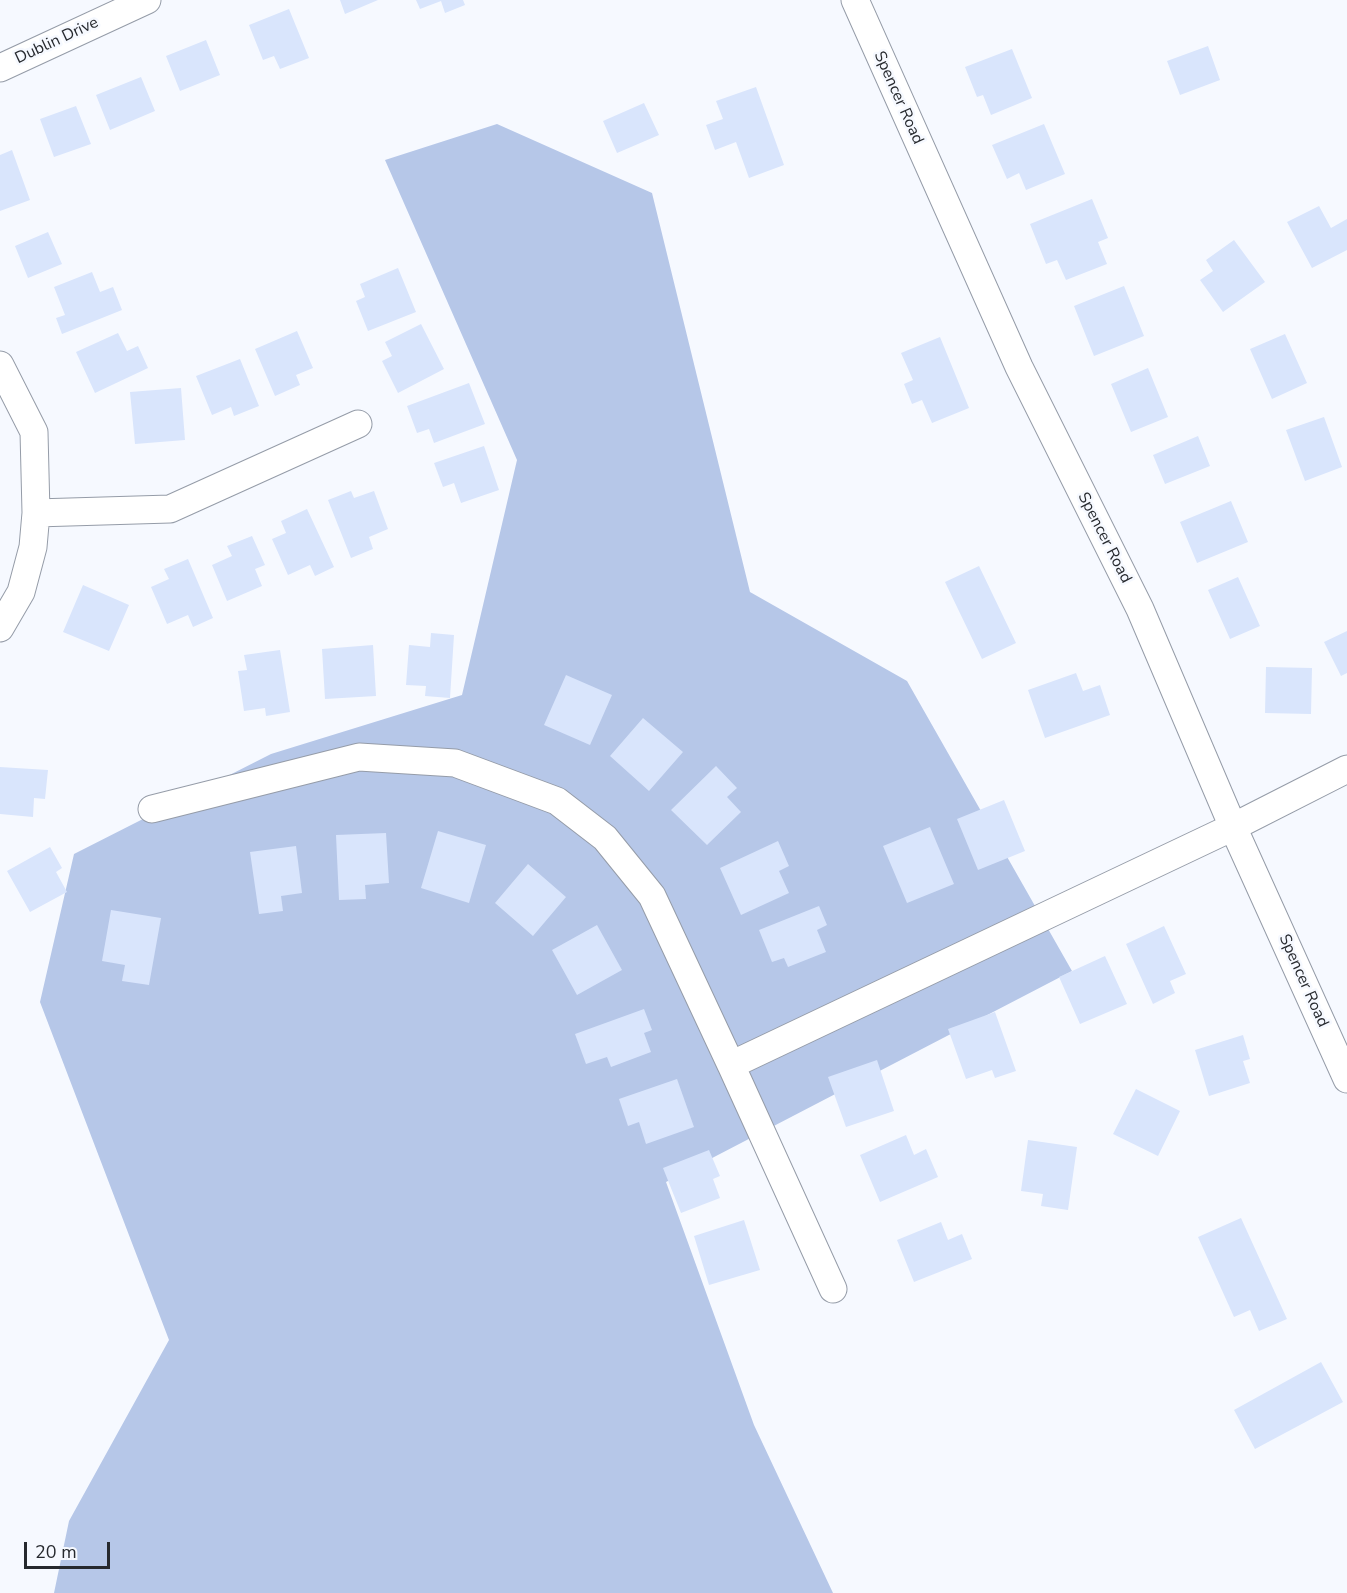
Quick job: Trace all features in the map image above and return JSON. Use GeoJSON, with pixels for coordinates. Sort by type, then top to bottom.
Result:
{"type":"FeatureCollection","features":[{"type":"Feature","properties":{"kind":"street","name":"Dublin Drive"},"geometry":{"type":"LineString","coordinates":[[0,68],[147,0]]}},
{"type":"Feature","properties":{"kind":"street","name":"Spencer Road"},"geometry":{"type":"LineString","coordinates":[[855,0],[1019,368],[1140,609],[1233,827],[1347,1079]]}},
{"type":"Feature","properties":{"kind":"street"},"geometry":{"type":"LineString","coordinates":[[0,365],[34,432],[36,513],[33,547],[21,592],[0,628]]}},
{"type":"Feature","properties":{"kind":"street"},"geometry":{"type":"LineString","coordinates":[[36,513],[170,509],[358,424]]}},
{"type":"Feature","properties":{"kind":"street"},"geometry":{"type":"LineString","coordinates":[[152,809],[358,757],[455,763],[557,801],[605,838],[652,896],[833,1289]]}},
{"type":"Feature","properties":{"kind":"street"},"geometry":{"type":"LineString","coordinates":[[730,1065],[1233,827],[1347,769]]}},
{"type":"Feature","properties":{"kind":"shaded area"},"geometry":{"type":"Polygon","coordinates":[[[497,124],[652,193],[750,592],[907,681],[1072,971],[666,1182],[754,1425],[833,1593],[54,1593],[69,1521],[169,1340],[40,1002],[74,854],[271,754],[462,695],[517,460],[385,160],[497,124]]]}},
{"type":"Feature","properties":{"kind":"building"},"geometry":{"type":"Polygon","coordinates":[[[340,0],[378,0],[345,14],[340,0]]]}},
{"type":"Feature","properties":{"kind":"building"},"geometry":{"type":"Polygon","coordinates":[[[416,0],[463,0],[465,5],[445,13],[441,1],[420,9],[416,0]]]}},
{"type":"Feature","properties":{"kind":"building"},"geometry":{"type":"Polygon","coordinates":[[[289,9],[309,58],[280,69],[274,56],[263,60],[249,25],[289,9]]]}},
{"type":"Feature","properties":{"kind":"building"},"geometry":{"type":"Polygon","coordinates":[[[206,40],[220,75],[180,91],[166,56],[206,40]]]}},
{"type":"Feature","properties":{"kind":"building"},"geometry":{"type":"Polygon","coordinates":[[[1208,46],[1220,80],[1180,95],[1167,61],[1208,46]]]}},
{"type":"Feature","properties":{"kind":"building"},"geometry":{"type":"Polygon","coordinates":[[[1012,49],[1032,98],[991,115],[983,95],[977,97],[965,67],[1012,49]]]}},
{"type":"Feature","properties":{"kind":"building"},"geometry":{"type":"Polygon","coordinates":[[[141,77],[155,111],[110,130],[96,95],[141,77]]]}},
{"type":"Feature","properties":{"kind":"building"},"geometry":{"type":"Polygon","coordinates":[[[756,87],[784,165],[749,178],[736,142],[715,150],[706,125],[723,119],[716,101],[756,87]]]}},
{"type":"Feature","properties":{"kind":"building"},"geometry":{"type":"Polygon","coordinates":[[[644,103],[659,135],[617,153],[603,121],[644,103]]]}},
{"type":"Feature","properties":{"kind":"building"},"geometry":{"type":"Polygon","coordinates":[[[76,106],[91,144],[54,157],[40,119],[76,106]]]}},
{"type":"Feature","properties":{"kind":"building"},"geometry":{"type":"Polygon","coordinates":[[[1044,124],[1065,174],[1026,190],[1019,173],[1007,179],[992,145],[1044,124]]]}},
{"type":"Feature","properties":{"kind":"building"},"geometry":{"type":"Polygon","coordinates":[[[12,150],[30,200],[0,211],[0,155],[12,150]]]}},
{"type":"Feature","properties":{"kind":"building"},"geometry":{"type":"Polygon","coordinates":[[[1092,199],[1108,238],[1098,242],[1107,264],[1066,280],[1057,260],[1046,264],[1030,224],[1092,199]]]}},
{"type":"Feature","properties":{"kind":"building"},"geometry":{"type":"Polygon","coordinates":[[[1319,206],[1331,228],[1347,219],[1347,250],[1312,268],[1287,222],[1319,206]]]}},
{"type":"Feature","properties":{"kind":"building"},"geometry":{"type":"Polygon","coordinates":[[[48,232],[62,264],[28,278],[15,246],[48,232]]]}},
{"type":"Feature","properties":{"kind":"building"},"geometry":{"type":"Polygon","coordinates":[[[1234,240],[1265,282],[1223,312],[1200,280],[1213,271],[1206,260],[1234,240]]]}},
{"type":"Feature","properties":{"kind":"building"},"geometry":{"type":"Polygon","coordinates":[[[398,268],[416,312],[368,331],[356,301],[365,297],[360,284],[398,268]]]}},
{"type":"Feature","properties":{"kind":"building"},"geometry":{"type":"Polygon","coordinates":[[[92,272],[100,292],[113,287],[122,310],[62,334],[56,318],[65,315],[54,287],[92,272]]]}},
{"type":"Feature","properties":{"kind":"building"},"geometry":{"type":"Polygon","coordinates":[[[1124,286],[1144,336],[1094,356],[1074,306],[1124,286]]]}},
{"type":"Feature","properties":{"kind":"building"},"geometry":{"type":"Polygon","coordinates":[[[421,324],[444,369],[398,393],[382,361],[392,356],[385,342],[421,324]]]}},
{"type":"Feature","properties":{"kind":"building"},"geometry":{"type":"Polygon","coordinates":[[[297,331],[313,368],[296,375],[300,385],[275,396],[255,349],[297,331]]]}},
{"type":"Feature","properties":{"kind":"building"},"geometry":{"type":"Polygon","coordinates":[[[118,333],[127,351],[138,346],[148,368],[95,393],[76,352],[118,333]]]}},
{"type":"Feature","properties":{"kind":"building"},"geometry":{"type":"Polygon","coordinates":[[[1285,334],[1307,383],[1272,399],[1250,349],[1285,334]]]}},
{"type":"Feature","properties":{"kind":"building"},"geometry":{"type":"Polygon","coordinates":[[[940,337],[969,408],[932,423],[922,400],[912,404],[904,384],[913,380],[901,353],[940,337]]]}},
{"type":"Feature","properties":{"kind":"building"},"geometry":{"type":"Polygon","coordinates":[[[240,359],[259,406],[234,416],[231,407],[212,415],[196,376],[240,359]]]}},
{"type":"Feature","properties":{"kind":"building"},"geometry":{"type":"Polygon","coordinates":[[[1148,368],[1168,417],[1131,432],[1111,384],[1148,368]]]}},
{"type":"Feature","properties":{"kind":"building"},"geometry":{"type":"Polygon","coordinates":[[[469,383],[485,424],[434,443],[429,429],[417,433],[407,406],[469,383]]]}},
{"type":"Feature","properties":{"kind":"building"},"geometry":{"type":"Polygon","coordinates":[[[181,388],[185,440],[135,444],[130,392],[181,388]]]}},
{"type":"Feature","properties":{"kind":"building"},"geometry":{"type":"Polygon","coordinates":[[[1324,417],[1342,467],[1305,481],[1286,430],[1324,417]]]}},
{"type":"Feature","properties":{"kind":"building"},"geometry":{"type":"Polygon","coordinates":[[[1198,436],[1210,466],[1165,484],[1153,455],[1198,436]]]}},
{"type":"Feature","properties":{"kind":"building"},"geometry":{"type":"Polygon","coordinates":[[[484,446],[499,490],[461,503],[454,483],[443,487],[434,463],[484,446]]]}},
{"type":"Feature","properties":{"kind":"building"},"geometry":{"type":"Polygon","coordinates":[[[351,491],[354,498],[374,491],[388,529],[369,537],[373,549],[351,558],[328,500],[351,491]]]}},
{"type":"Feature","properties":{"kind":"building"},"geometry":{"type":"Polygon","coordinates":[[[1231,501],[1248,542],[1197,563],[1180,522],[1231,501]]]}},
{"type":"Feature","properties":{"kind":"building"},"geometry":{"type":"Polygon","coordinates":[[[307,509],[334,567],[315,576],[310,565],[288,575],[272,539],[286,533],[281,521],[307,509]]]}},
{"type":"Feature","properties":{"kind":"building"},"geometry":{"type":"Polygon","coordinates":[[[252,536],[265,565],[255,569],[262,586],[227,601],[212,565],[232,556],[227,546],[252,536]]]}},
{"type":"Feature","properties":{"kind":"building"},"geometry":{"type":"Polygon","coordinates":[[[188,559],[213,618],[193,627],[188,615],[167,624],[151,587],[169,579],[164,569],[188,559]]]}},
{"type":"Feature","properties":{"kind":"building"},"geometry":{"type":"Polygon","coordinates":[[[979,566],[1016,643],[982,659],[945,582],[979,566]]]}},
{"type":"Feature","properties":{"kind":"building"},"geometry":{"type":"Polygon","coordinates":[[[1238,577],[1260,626],[1230,639],[1208,590],[1238,577]]]}},
{"type":"Feature","properties":{"kind":"building"},"geometry":{"type":"Polygon","coordinates":[[[83,585],[129,605],[109,651],[63,632],[83,585]]]}},
{"type":"Feature","properties":{"kind":"building"},"geometry":{"type":"Polygon","coordinates":[[[1347,631],[1347,673],[1341,676],[1324,642],[1347,631]]]}},
{"type":"Feature","properties":{"kind":"building"},"geometry":{"type":"Polygon","coordinates":[[[431,633],[454,635],[450,698],[425,696],[426,686],[406,685],[409,645],[430,647],[431,633]]]}},
{"type":"Feature","properties":{"kind":"building"},"geometry":{"type":"Polygon","coordinates":[[[373,645],[376,696],[325,699],[322,649],[373,645]]]}},
{"type":"Feature","properties":{"kind":"building"},"geometry":{"type":"Polygon","coordinates":[[[280,650],[290,712],[266,716],[265,708],[244,711],[238,671],[247,670],[244,655],[280,650]]]}},
{"type":"Feature","properties":{"kind":"building"},"geometry":{"type":"Polygon","coordinates":[[[1266,667],[1312,668],[1311,714],[1265,713],[1266,667]]]}},
{"type":"Feature","properties":{"kind":"building"},"geometry":{"type":"Polygon","coordinates":[[[1076,673],[1083,691],[1100,685],[1110,715],[1045,738],[1028,690],[1076,673]]]}},
{"type":"Feature","properties":{"kind":"building"},"geometry":{"type":"Polygon","coordinates":[[[566,675],[612,695],[590,745],[544,725],[566,675]]]}},
{"type":"Feature","properties":{"kind":"building"},"geometry":{"type":"Polygon","coordinates":[[[643,718],[683,752],[649,791],[610,756],[643,718]]]}},
{"type":"Feature","properties":{"kind":"building"},"geometry":{"type":"Polygon","coordinates":[[[716,766],[737,788],[727,797],[741,812],[707,845],[671,810],[716,766]]]}},
{"type":"Feature","properties":{"kind":"building"},"geometry":{"type":"Polygon","coordinates":[[[0,767],[48,770],[45,799],[34,798],[33,817],[0,814],[0,767]]]}},
{"type":"Feature","properties":{"kind":"building"},"geometry":{"type":"Polygon","coordinates":[[[1004,800],[1025,851],[978,870],[957,819],[1004,800]]]}},
{"type":"Feature","properties":{"kind":"building"},"geometry":{"type":"Polygon","coordinates":[[[930,827],[954,884],[907,903],[883,846],[930,827]]]}},
{"type":"Feature","properties":{"kind":"building"},"geometry":{"type":"Polygon","coordinates":[[[438,831],[486,845],[469,903],[421,888],[438,831]]]}},
{"type":"Feature","properties":{"kind":"building"},"geometry":{"type":"Polygon","coordinates":[[[386,833],[389,883],[365,885],[366,899],[339,900],[336,835],[386,833]]]}},
{"type":"Feature","properties":{"kind":"building"},"geometry":{"type":"Polygon","coordinates":[[[778,841],[789,866],[779,871],[789,893],[741,915],[720,868],[778,841]]]}},
{"type":"Feature","properties":{"kind":"building"},"geometry":{"type":"Polygon","coordinates":[[[296,846],[302,893],[281,896],[283,911],[259,914],[250,852],[296,846]]]}},
{"type":"Feature","properties":{"kind":"building"},"geometry":{"type":"Polygon","coordinates":[[[50,847],[62,868],[56,872],[67,892],[30,912],[7,871],[50,847]]]}},
{"type":"Feature","properties":{"kind":"building"},"geometry":{"type":"Polygon","coordinates":[[[528,864],[566,897],[533,936],[495,903],[528,864]]]}},
{"type":"Feature","properties":{"kind":"building"},"geometry":{"type":"Polygon","coordinates":[[[819,906],[827,925],[817,930],[826,952],[788,967],[784,958],[772,962],[759,930],[819,906]]]}},
{"type":"Feature","properties":{"kind":"building"},"geometry":{"type":"Polygon","coordinates":[[[111,910],[161,918],[149,985],[122,981],[125,965],[102,961],[111,910]]]}},
{"type":"Feature","properties":{"kind":"building"},"geometry":{"type":"Polygon","coordinates":[[[597,925],[622,970],[577,995],[552,950],[597,925]]]}},
{"type":"Feature","properties":{"kind":"building"},"geometry":{"type":"Polygon","coordinates":[[[1164,926],[1186,974],[1170,981],[1175,993],[1153,1004],[1126,944],[1164,926]]]}},
{"type":"Feature","properties":{"kind":"building"},"geometry":{"type":"Polygon","coordinates":[[[1105,956],[1127,1004],[1080,1024],[1059,977],[1105,956]]]}},
{"type":"Feature","properties":{"kind":"building"},"geometry":{"type":"Polygon","coordinates":[[[644,1009],[652,1030],[644,1033],[651,1052],[611,1067],[607,1057],[586,1064],[575,1034],[644,1009]]]}},
{"type":"Feature","properties":{"kind":"building"},"geometry":{"type":"Polygon","coordinates":[[[995,1012],[1016,1071],[995,1078],[992,1070],[966,1079],[948,1029],[995,1012]]]}},
{"type":"Feature","properties":{"kind":"building"},"geometry":{"type":"Polygon","coordinates":[[[1243,1035],[1250,1059],[1243,1061],[1250,1083],[1209,1096],[1195,1050],[1243,1035]]]}},
{"type":"Feature","properties":{"kind":"building"},"geometry":{"type":"Polygon","coordinates":[[[877,1060],[894,1111],[846,1127],[828,1077],[877,1060]]]}},
{"type":"Feature","properties":{"kind":"building"},"geometry":{"type":"Polygon","coordinates":[[[677,1079],[694,1127],[646,1144],[639,1122],[628,1126],[619,1099],[677,1079]]]}},
{"type":"Feature","properties":{"kind":"building"},"geometry":{"type":"Polygon","coordinates":[[[1136,1089],[1180,1111],[1158,1156],[1113,1134],[1136,1089]]]}},
{"type":"Feature","properties":{"kind":"building"},"geometry":{"type":"Polygon","coordinates":[[[906,1135],[914,1155],[926,1149],[938,1177],[880,1202],[860,1155],[906,1135]]]}},
{"type":"Feature","properties":{"kind":"building"},"geometry":{"type":"Polygon","coordinates":[[[1028,1140],[1077,1147],[1068,1210],[1041,1206],[1043,1194],[1021,1191],[1028,1140]]]}},
{"type":"Feature","properties":{"kind":"building"},"geometry":{"type":"Polygon","coordinates":[[[709,1150],[720,1176],[713,1179],[720,1198],[681,1213],[663,1168],[709,1150]]]}},
{"type":"Feature","properties":{"kind":"building"},"geometry":{"type":"Polygon","coordinates":[[[1241,1218],[1287,1319],[1259,1331],[1250,1310],[1234,1317],[1198,1237],[1241,1218]]]}},
{"type":"Feature","properties":{"kind":"building"},"geometry":{"type":"Polygon","coordinates":[[[744,1220],[760,1270],[709,1285],[694,1236],[744,1220]]]}},
{"type":"Feature","properties":{"kind":"building"},"geometry":{"type":"Polygon","coordinates":[[[941,1222],[948,1240],[962,1234],[972,1259],[914,1282],[897,1240],[941,1222]]]}},
{"type":"Feature","properties":{"kind":"building"},"geometry":{"type":"Polygon","coordinates":[[[1321,1362],[1343,1402],[1255,1449],[1234,1410],[1321,1362]]]}}]}
